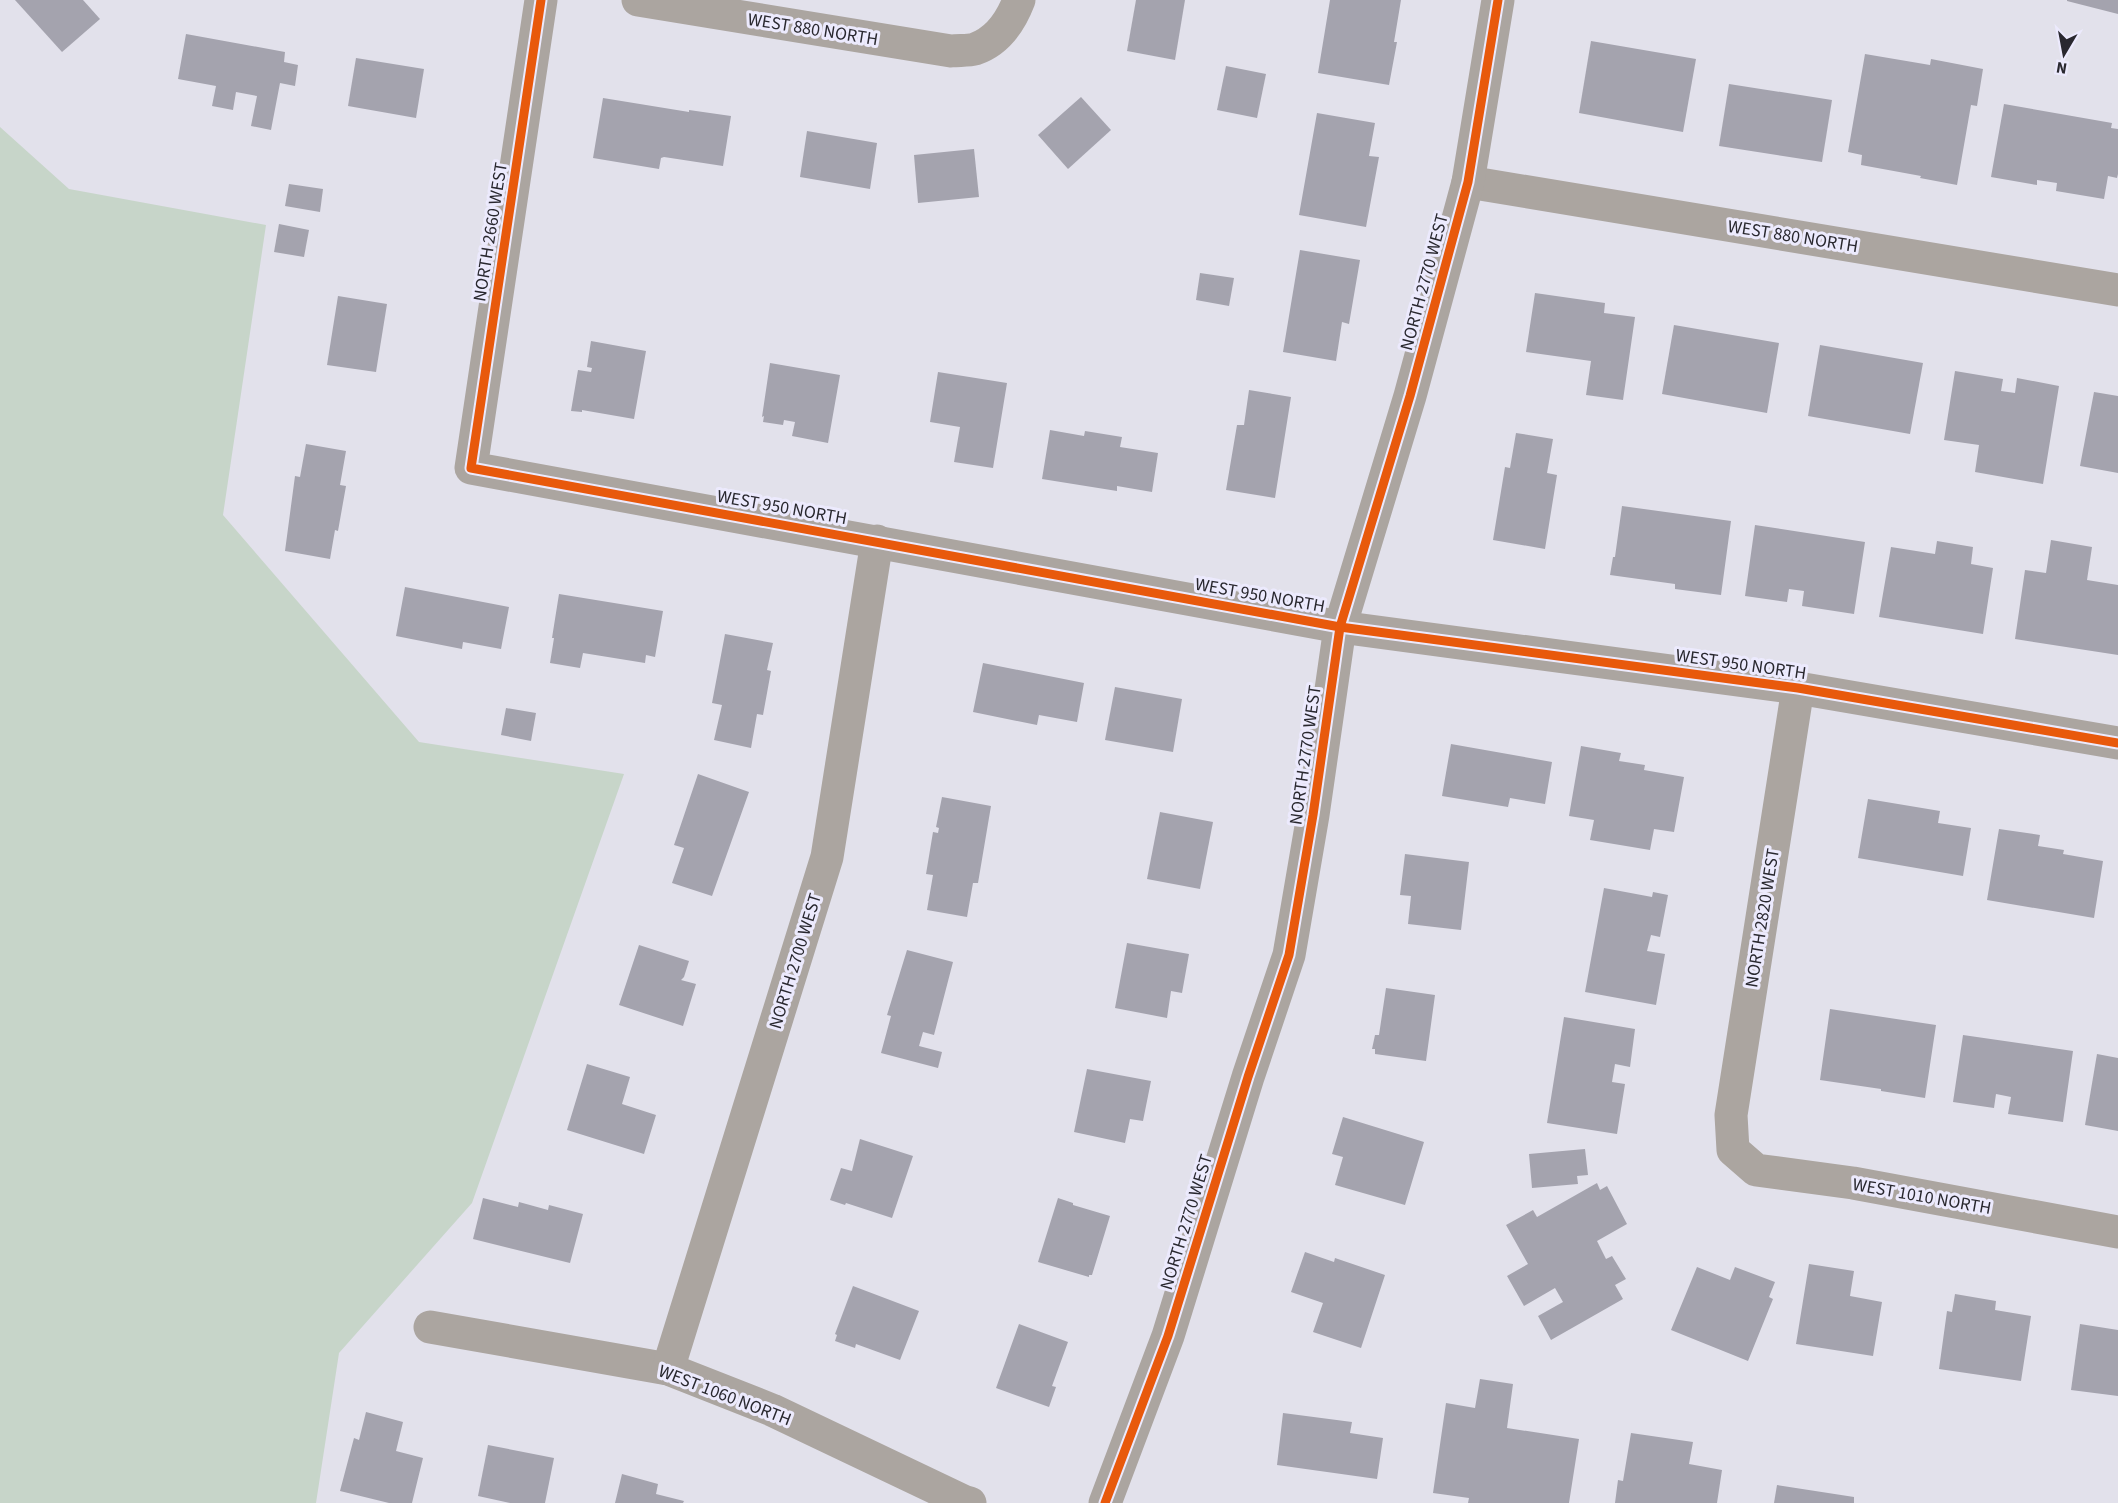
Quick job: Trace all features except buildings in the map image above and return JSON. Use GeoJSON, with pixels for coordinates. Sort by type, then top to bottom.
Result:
{"type":"FeatureCollection","features":[{"type":"Feature","properties":{"kind":"street","name":"NORTH 2660 WEST"},"geometry":{"type":"LineString","coordinates":[[471,468],[541,0]]}},
{"type":"Feature","properties":{"kind":"street","name":"WEST 880 NORTH"},"geometry":{"type":"LineString","coordinates":[[638,0],[951,51],[975,49],[996,37],[1012,18],[1019,0]]}},
{"type":"Feature","properties":{"kind":"street","name":"NORTH 2770 WEST"},"geometry":{"type":"LineString","coordinates":[[1105,1503],[1168,1335],[1248,1077],[1289,955],[1313,815],[1340,627],[1410,396],[1468,182],[1498,0]]}},
{"type":"Feature","properties":{"kind":"street","name":"WEST 880 NORTH"},"geometry":{"type":"LineString","coordinates":[[1468,182],[2118,290]]}},
{"type":"Feature","properties":{"kind":"street","name":"WEST 950 NORTH"},"geometry":{"type":"LineString","coordinates":[[471,468],[1340,627],[1798,688],[2118,742]]}},
{"type":"Feature","properties":{"kind":"street","name":"NORTH 2700 WEST"},"geometry":{"type":"LineString","coordinates":[[668,1369],[827,857],[877,541]]}},
{"type":"Feature","properties":{"kind":"street","name":"NORTH 2820 WEST"},"geometry":{"type":"LineString","coordinates":[[1733,1150],[1731,1115],[1798,688]]}},
{"type":"Feature","properties":{"kind":"street","name":"WEST 1010 NORTH"},"geometry":{"type":"LineString","coordinates":[[1733,1150],[1756,1170],[1853,1183],[2118,1232]]}},
{"type":"Feature","properties":{"kind":"street","name":"WEST 1060 NORTH"},"geometry":{"type":"LineString","coordinates":[[430,1327],[668,1369],[772,1410],[963,1502],[970,1503]]}},
{"type":"Feature","properties":{"kind":"green space"},"geometry":{"type":"Polygon","coordinates":[[[0,127],[69,189],[266,225],[223,515],[419,742],[624,774],[472,1203],[339,1353],[316,1503],[0,1503],[0,127]]]}},
{"type":"Feature","properties":{"kind":"cycle path"},"geometry":{"type":"LineString","coordinates":[[541,0],[471,468],[1340,627],[1798,688],[2118,743]]}},
{"type":"Feature","properties":{"kind":"cycle path"},"geometry":{"type":"LineString","coordinates":[[1105,1503],[1168,1336],[1248,1077],[1289,955],[1313,815],[1340,627],[1410,396],[1468,182],[1498,0]]}}]}
